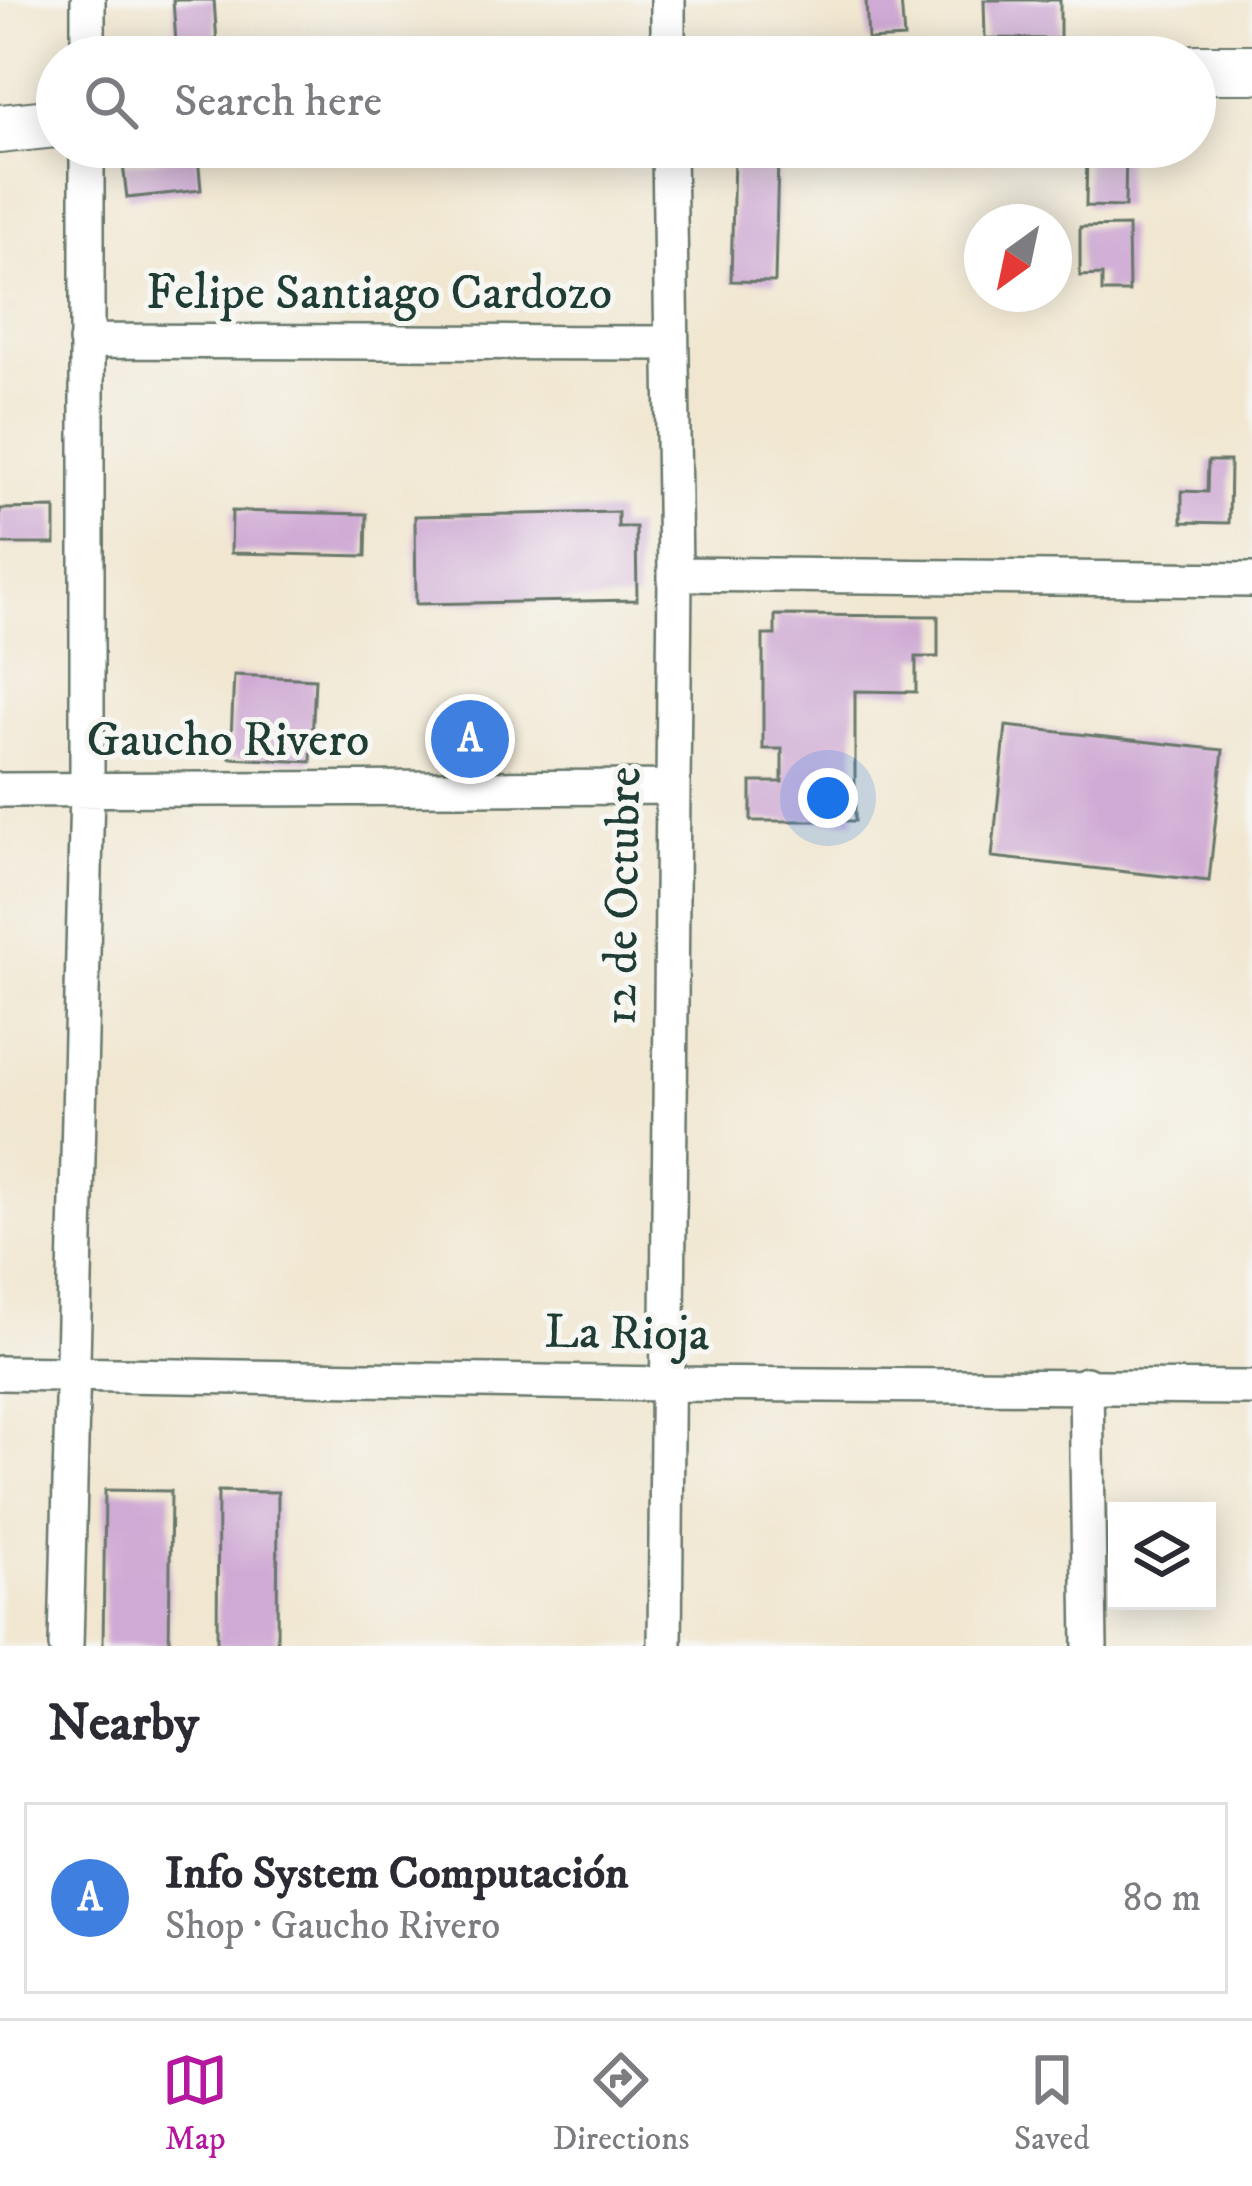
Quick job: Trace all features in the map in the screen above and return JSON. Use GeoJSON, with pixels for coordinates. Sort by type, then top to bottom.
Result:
{"type":"FeatureCollection","features":[{"type":"Feature","properties":{"kind":"main road"},"geometry":{"type":"LineString","coordinates":[[1216,69],[1252,69]]}},
{"type":"Feature","properties":{"kind":"main road"},"geometry":{"type":"LineString","coordinates":[[0,129],[36,126]]}},
{"type":"Feature","properties":{"kind":"street"},"geometry":{"type":"LineString","coordinates":[[88,0],[88,36]]}},
{"type":"Feature","properties":{"kind":"street"},"geometry":{"type":"LineString","coordinates":[[668,0],[668,36]]}},
{"type":"Feature","properties":{"kind":"street"},"geometry":{"type":"LineString","coordinates":[[66,1646],[88,790],[88,168]]}},
{"type":"Feature","properties":{"kind":"street","name":"12 de Octubre"},"geometry":{"type":"LineString","coordinates":[[665,1646],[675,574],[669,168]]}},
{"type":"Feature","properties":{"kind":"street","name":"Felipe Santiago Cardozo"},"geometry":{"type":"LineString","coordinates":[[86,341],[671,344]]}},
{"type":"Feature","properties":{"kind":"street"},"geometry":{"type":"LineString","coordinates":[[675,574],[1252,580]]}},
{"type":"Feature","properties":{"kind":"street","name":"Gaucho Rivero"},"geometry":{"type":"LineString","coordinates":[[0,790],[673,787]]}},
{"type":"Feature","properties":{"kind":"street","name":"La Rioja"},"geometry":{"type":"LineString","coordinates":[[0,1372],[1252,1388]]}},
{"type":"Feature","properties":{"kind":"street"},"geometry":{"type":"LineString","coordinates":[[1086,1384],[1090,1646]]}},
{"type":"Feature","properties":{"kind":"building"},"geometry":{"type":"Polygon","coordinates":[[[173,0],[214,0],[217,36],[176,36],[173,0]]]}},
{"type":"Feature","properties":{"kind":"building"},"geometry":{"type":"Polygon","coordinates":[[[866,0],[901,0],[904,36],[868,36],[866,0]]]}},
{"type":"Feature","properties":{"kind":"building"},"geometry":{"type":"Polygon","coordinates":[[[984,0],[1060,0],[1060,36],[985,36],[984,0]]]}},
{"type":"Feature","properties":{"kind":"building"},"geometry":{"type":"Polygon","coordinates":[[[123,168],[199,168],[201,190],[127,198],[123,168]]]}},
{"type":"Feature","properties":{"kind":"building"},"geometry":{"type":"Polygon","coordinates":[[[734,168],[778,168],[775,282],[731,281],[734,168]]]}},
{"type":"Feature","properties":{"kind":"building"},"geometry":{"type":"Polygon","coordinates":[[[1087,168],[1126,168],[1125,207],[1086,206],[1087,168]]]}},
{"type":"Feature","properties":{"kind":"building"},"geometry":{"type":"Polygon","coordinates":[[[1128,226],[1129,292],[1102,292],[1102,275],[1080,276],[1080,227],[1128,226]]]}},
{"type":"Feature","properties":{"kind":"building"},"geometry":{"type":"Polygon","coordinates":[[[1208,461],[1230,461],[1229,523],[1182,522],[1182,491],[1207,492],[1208,461]]]}},
{"type":"Feature","properties":{"kind":"building"},"geometry":{"type":"Polygon","coordinates":[[[55,508],[55,544],[0,544],[0,509],[55,508]]]}},
{"type":"Feature","properties":{"kind":"building"},"geometry":{"type":"Polygon","coordinates":[[[232,511],[367,514],[366,556],[231,553],[232,511]]]}},
{"type":"Feature","properties":{"kind":"building"},"geometry":{"type":"Polygon","coordinates":[[[618,512],[618,527],[636,527],[637,600],[416,604],[415,516],[618,512]]]}},
{"type":"Feature","properties":{"kind":"building"},"geometry":{"type":"Polygon","coordinates":[[[775,615],[938,616],[938,657],[916,657],[916,692],[855,691],[855,821],[751,821],[751,782],[782,782],[782,749],[763,749],[763,635],[775,635],[775,615]]]}},
{"type":"Feature","properties":{"kind":"building"},"geometry":{"type":"Polygon","coordinates":[[[234,675],[315,679],[311,762],[230,758],[234,675]]]}},
{"type":"Feature","properties":{"kind":"building"},"geometry":{"type":"Polygon","coordinates":[[[1006,726],[1223,750],[1209,881],[992,857],[1006,726]]]}},
{"type":"Feature","properties":{"kind":"building"},"geometry":{"type":"Polygon","coordinates":[[[105,1490],[171,1491],[169,1646],[103,1646],[105,1490]]]}},
{"type":"Feature","properties":{"kind":"building"},"geometry":{"type":"Polygon","coordinates":[[[218,1491],[278,1492],[277,1646],[217,1646],[218,1491]]]}},
{"type":"Feature","properties":{"kind":"place","name":"Info System Computación"},"geometry":{"type":"Point","coordinates":[470,739]}}]}
